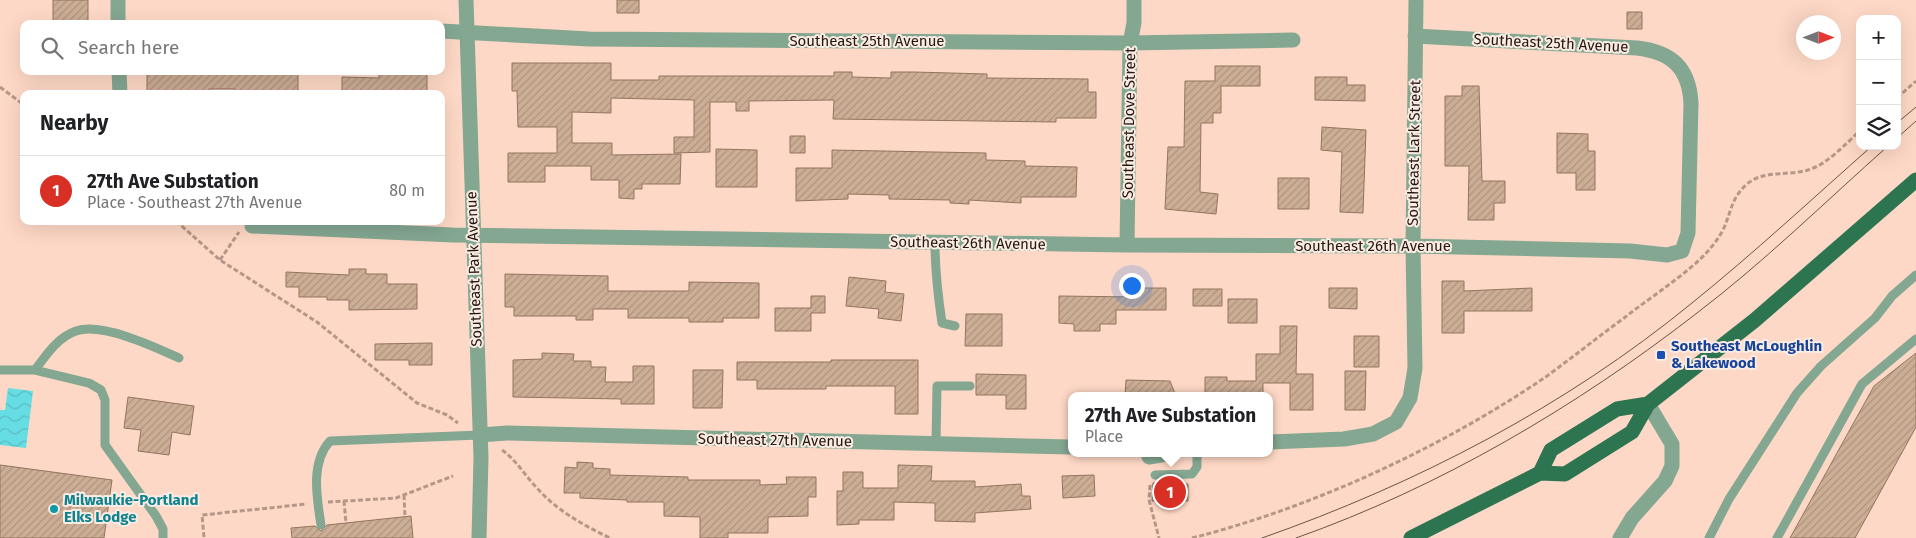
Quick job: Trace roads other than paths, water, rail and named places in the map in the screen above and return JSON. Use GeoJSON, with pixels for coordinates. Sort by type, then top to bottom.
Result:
{"type":"FeatureCollection","features":[{"type":"Feature","properties":{"kind":"main road"},"geometry":{"type":"LineString","coordinates":[[1411,538],[1540,473],[1565,474],[1632,432],[1648,404],[1748,326],[1916,180]]}},
{"type":"Feature","properties":{"kind":"main road"},"geometry":{"type":"LineString","coordinates":[[1540,473],[1551,450],[1617,408],[1648,404]]}},
{"type":"Feature","properties":{"kind":"street"},"geometry":{"type":"LineString","coordinates":[[118,0],[118,20]]}},
{"type":"Feature","properties":{"kind":"street","name":"Southeast Park Avenue"},"geometry":{"type":"LineString","coordinates":[[466,0],[472,235],[480,435],[479,538]]}},
{"type":"Feature","properties":{"kind":"street","name":"Southeast Dove Street"},"geometry":{"type":"LineString","coordinates":[[1127,245],[1130,43],[1134,23],[1134,0]]}},
{"type":"Feature","properties":{"kind":"street","name":"Southeast Lark Street"},"geometry":{"type":"LineString","coordinates":[[1273,442],[1357,438],[1373,434],[1396,422],[1410,398],[1414,383],[1413,246],[1416,0]]}},
{"type":"Feature","properties":{"kind":"street","name":"Southeast 25th Avenue"},"geometry":{"type":"LineString","coordinates":[[445,31],[589,39],[1130,43],[1293,40]]}},
{"type":"Feature","properties":{"kind":"street","name":"Southeast 25th Avenue"},"geometry":{"type":"LineString","coordinates":[[1415,36],[1637,48],[1661,53],[1676,62],[1689,86],[1691,103],[1688,233],[1682,251]]}},
{"type":"Feature","properties":{"kind":"street"},"geometry":{"type":"LineString","coordinates":[[119,75],[120,90]]}},
{"type":"Feature","properties":{"kind":"street","name":"Southeast 26th Avenue"},"geometry":{"type":"LineString","coordinates":[[252,226],[472,235],[1127,245],[1413,246],[1630,251],[1666,255],[1682,251]]}},
{"type":"Feature","properties":{"kind":"street"},"geometry":{"type":"LineString","coordinates":[[1620,538],[1632,518],[1665,481],[1672,466],[1673,451],[1668,434],[1648,404]]}},
{"type":"Feature","properties":{"kind":"street","name":"Southeast 27th Avenue"},"geometry":{"type":"LineString","coordinates":[[480,435],[507,433],[1068,447]]}},
{"type":"Feature","properties":{"kind":"lane"},"geometry":{"type":"LineString","coordinates":[[936,242],[938,297],[942,322],[947,326],[955,326]]}},
{"type":"Feature","properties":{"kind":"lane"},"geometry":{"type":"LineString","coordinates":[[1709,538],[1729,499],[1797,393],[1821,366],[1875,318],[1892,296],[1916,275]]}},
{"type":"Feature","properties":{"kind":"lane"},"geometry":{"type":"LineString","coordinates":[[36,370],[49,350],[66,336],[78,330],[118,334],[179,358]]}},
{"type":"Feature","properties":{"kind":"lane"},"geometry":{"type":"LineString","coordinates":[[1777,538],[1862,384],[1916,339]]}},
{"type":"Feature","properties":{"kind":"lane"},"geometry":{"type":"LineString","coordinates":[[0,370],[36,370],[89,383],[101,390],[106,400],[105,445],[156,516],[163,529],[163,538]]}},
{"type":"Feature","properties":{"kind":"lane"},"geometry":{"type":"LineString","coordinates":[[936,444],[937,386],[970,386]]}},
{"type":"Feature","properties":{"kind":"lane"},"geometry":{"type":"LineString","coordinates":[[320,526],[317,474],[319,455],[330,441],[480,435]]}},
{"type":"Feature","properties":{"kind":"lane"},"geometry":{"type":"LineString","coordinates":[[1155,475],[1192,474],[1197,467],[1197,457]]}},
{"type":"Feature","properties":{"kind":"water"},"geometry":{"type":"Polygon","coordinates":[[[8,388],[33,391],[26,448],[0,445],[0,410],[5,410],[8,388]]]}},
{"type":"Feature","properties":{"kind":"tram line"},"geometry":{"type":"LineString","coordinates":[[1901,120],[1916,107]]}},
{"type":"Feature","properties":{"kind":"tram line"},"geometry":{"type":"LineString","coordinates":[[1901,134],[1916,121]]}},
{"type":"Feature","properties":{"kind":"tram line"},"geometry":{"type":"LineString","coordinates":[[1262,538],[1319,517],[1432,467],[1541,409],[1593,376],[1643,341],[1692,303],[1867,150]]}},
{"type":"Feature","properties":{"kind":"tram line"},"geometry":{"type":"LineString","coordinates":[[1296,538],[1350,518],[1454,469],[1505,442],[1604,381],[1651,348],[1722,293],[1770,253],[1884,150]]}},
{"type":"Feature","properties":{"kind":"place","name":"Southeast McLoughlin & Lakewood"},"geometry":{"type":"Point","coordinates":[1661,355]}},
{"type":"Feature","properties":{"kind":"place","name":"27th Ave Substation"},"geometry":{"type":"Point","coordinates":[1170,492]}},
{"type":"Feature","properties":{"kind":"place","name":"Milwaukie-Portland Elks Lodge"},"geometry":{"type":"Point","coordinates":[54,509]}}]}
